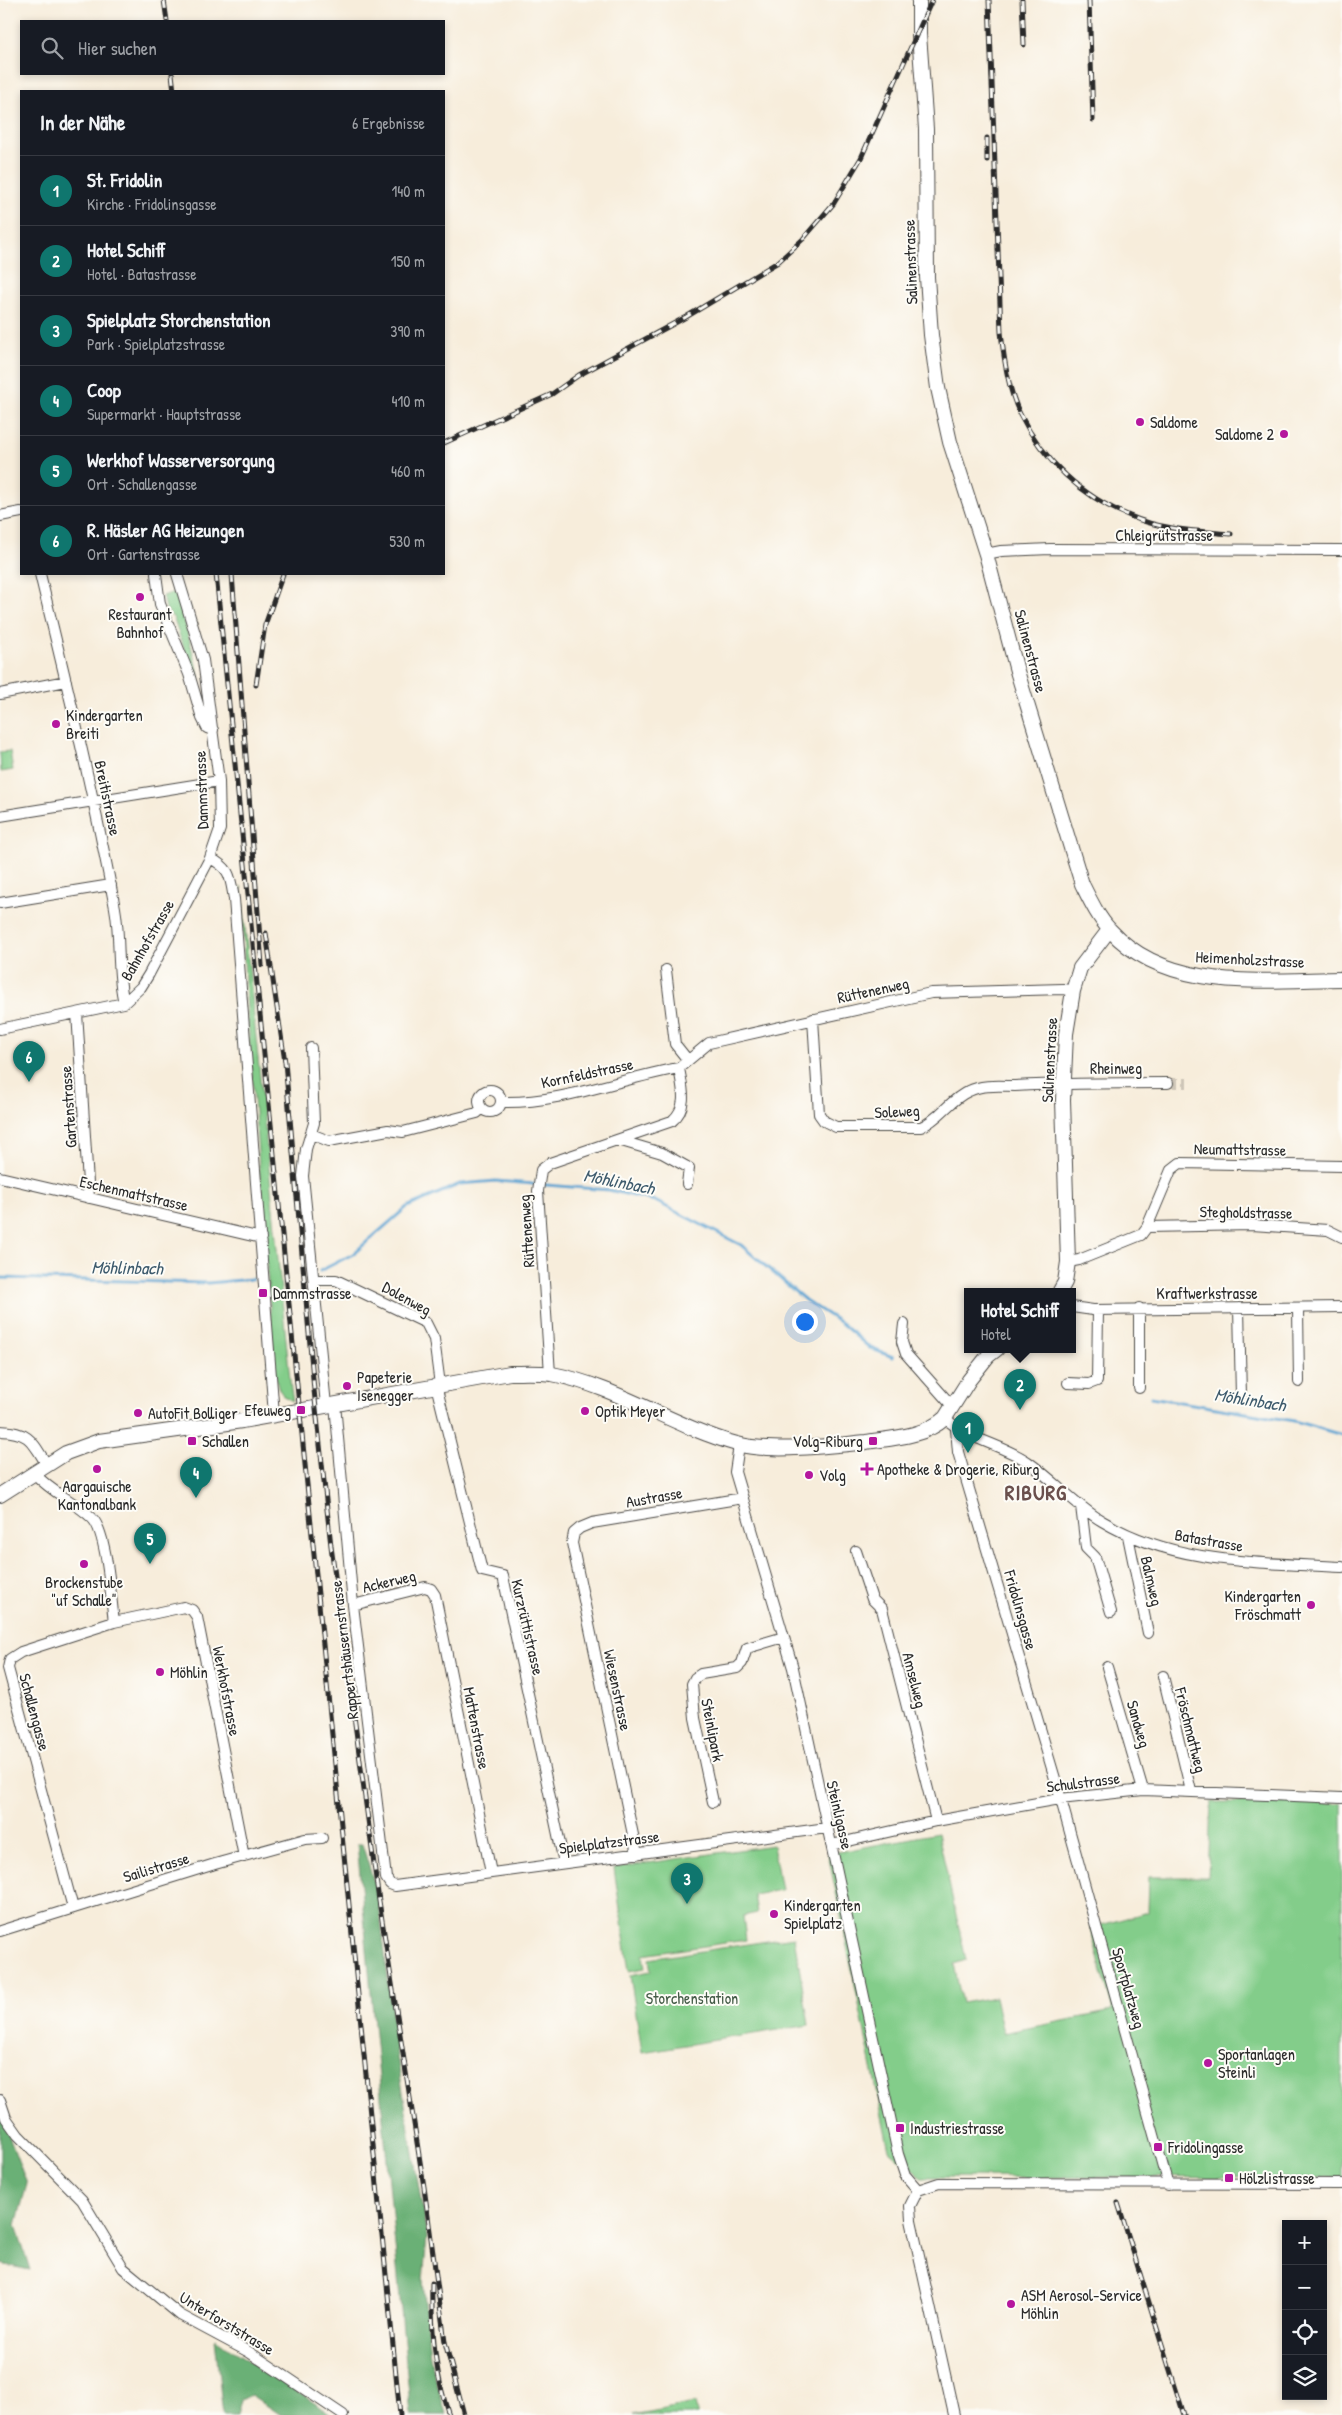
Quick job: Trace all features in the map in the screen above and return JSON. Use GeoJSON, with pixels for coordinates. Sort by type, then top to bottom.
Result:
{"type":"FeatureCollection","features":[{"type":"Feature","properties":{"kind":"street","name":"Salinenstrasse"},"geometry":{"type":"LineString","coordinates":[[919,0],[919,34],[926,129],[927,277],[930,335],[938,388],[950,442],[986,554],[1017,671],[1082,884],[1094,909],[1109,930],[1080,968],[1072,991],[1066,1034],[1064,1083],[1068,1262],[1065,1282],[1062,1288]]}},
{"type":"Feature","properties":{"kind":"street"},"geometry":{"type":"LineString","coordinates":[[0,516],[20,512]]}},
{"type":"Feature","properties":{"kind":"street","name":"Chleigrütstrasse"},"geometry":{"type":"LineString","coordinates":[[986,554],[1001,551],[1050,549],[1342,550]]}},
{"type":"Feature","properties":{"kind":"street","name":"Breitistrasse"},"geometry":{"type":"LineString","coordinates":[[40,575],[94,801],[111,885],[119,926],[119,983],[124,1002]]}},
{"type":"Feature","properties":{"kind":"street"},"geometry":{"type":"LineString","coordinates":[[156,575],[160,604],[189,674],[202,718],[208,728],[213,730]]}},
{"type":"Feature","properties":{"kind":"street","name":"Dammstrasse"},"geometry":{"type":"LineString","coordinates":[[177,575],[203,660],[219,781],[220,829],[210,858]]}},
{"type":"Feature","properties":{"kind":"street"},"geometry":{"type":"LineString","coordinates":[[0,694],[66,681]]}},
{"type":"Feature","properties":{"kind":"street"},"geometry":{"type":"LineString","coordinates":[[0,816],[219,781]]}},
{"type":"Feature","properties":{"kind":"street"},"geometry":{"type":"LineString","coordinates":[[210,858],[223,865],[229,871],[234,899],[261,1238],[262,1284],[274,1415]]}},
{"type":"Feature","properties":{"kind":"street","name":"Bahnhofstrasse"},"geometry":{"type":"LineString","coordinates":[[0,1029],[124,1002],[141,987],[149,974],[210,858]]}},
{"type":"Feature","properties":{"kind":"street"},"geometry":{"type":"LineString","coordinates":[[0,903],[111,885]]}},
{"type":"Feature","properties":{"kind":"street","name":"Heimenholzstrasse"},"geometry":{"type":"LineString","coordinates":[[1109,930],[1132,951],[1165,968],[1201,977],[1342,979]]}},
{"type":"Feature","properties":{"kind":"street"},"geometry":{"type":"LineString","coordinates":[[666,970],[676,1044],[688,1059]]}},
{"type":"Feature","properties":{"kind":"street","name":"Rüttenenweg"},"geometry":{"type":"LineString","coordinates":[[550,1374],[538,1186],[541,1170],[550,1162],[618,1140],[678,1116],[683,1100],[679,1068],[708,1042],[931,993],[1063,989],[1072,991]]}},
{"type":"Feature","properties":{"kind":"street","name":"Gartenstrasse"},"geometry":{"type":"LineString","coordinates":[[77,1013],[89,1198]]}},
{"type":"Feature","properties":{"kind":"street","name":"Soleweg"},"geometry":{"type":"LineString","coordinates":[[813,1019],[819,1114],[824,1121],[836,1127],[920,1127],[933,1122],[961,1095],[971,1090],[1064,1083]]}},
{"type":"Feature","properties":{"kind":"street"},"geometry":{"type":"LineString","coordinates":[[311,1048],[314,1123],[306,1149],[303,1176],[330,1405]]}},
{"type":"Feature","properties":{"kind":"street","name":"Kornfeldstrasse"},"geometry":{"type":"LineString","coordinates":[[311,1134],[329,1141],[388,1130],[402,1132],[477,1113],[481,1109],[491,1112],[498,1109],[502,1102],[517,1102],[566,1094],[679,1068]]}},
{"type":"Feature","properties":{"kind":"street","name":"Rheinweg"},"geometry":{"type":"LineString","coordinates":[[1064,1083],[1168,1083]]}},
{"type":"Feature","properties":{"kind":"street"},"geometry":{"type":"LineString","coordinates":[[481,1109],[478,1099],[481,1092],[488,1089],[495,1090],[500,1095],[502,1102]]}},
{"type":"Feature","properties":{"kind":"street"},"geometry":{"type":"LineString","coordinates":[[618,1140],[662,1153],[690,1168],[687,1184]]}},
{"type":"Feature","properties":{"kind":"street","name":"Neumattstrasse"},"geometry":{"type":"LineString","coordinates":[[1147,1227],[1171,1170],[1180,1163],[1342,1166]]}},
{"type":"Feature","properties":{"kind":"street","name":"Eschenmattstrasse"},"geometry":{"type":"LineString","coordinates":[[0,1177],[261,1238]]}},
{"type":"Feature","properties":{"kind":"street","name":"Stegholdstrasse"},"geometry":{"type":"LineString","coordinates":[[1147,1227],[1252,1225],[1328,1230],[1342,1237]]}},
{"type":"Feature","properties":{"kind":"street"},"geometry":{"type":"LineString","coordinates":[[1068,1262],[1080,1260],[1134,1239],[1141,1235],[1147,1227]]}},
{"type":"Feature","properties":{"kind":"street","name":"Dolenweg"},"geometry":{"type":"LineString","coordinates":[[314,1280],[336,1280],[426,1322],[434,1339],[438,1385]]}},
{"type":"Feature","properties":{"kind":"street","name":"Kraftwerkstrasse"},"geometry":{"type":"LineString","coordinates":[[1076,1307],[1098,1310],[1342,1307]]}},
{"type":"Feature","properties":{"kind":"street"},"geometry":{"type":"LineString","coordinates":[[1139,1308],[1139,1388]]}},
{"type":"Feature","properties":{"kind":"street"},"geometry":{"type":"LineString","coordinates":[[1239,1308],[1241,1396]]}},
{"type":"Feature","properties":{"kind":"street"},"geometry":{"type":"LineString","coordinates":[[1298,1308],[1299,1382]]}},
{"type":"Feature","properties":{"kind":"street"},"geometry":{"type":"LineString","coordinates":[[1068,1383],[1089,1384],[1097,1381],[1098,1310]]}},
{"type":"Feature","properties":{"kind":"street","name":"Batastrasse"},"geometry":{"type":"LineString","coordinates":[[904,1324],[902,1342],[906,1354],[949,1413],[956,1429],[990,1442],[1029,1463],[1081,1506],[1128,1536],[1189,1554],[1255,1563],[1342,1567]]}},
{"type":"Feature","properties":{"kind":"street"},"geometry":{"type":"LineString","coordinates":[[0,1495],[66,1453],[98,1441],[274,1415],[510,1373],[550,1374],[581,1382],[739,1445],[822,1447],[873,1441],[920,1433],[937,1425],[949,1413],[969,1380],[992,1353]]}},
{"type":"Feature","properties":{"kind":"street","name":"Kurzrüttistrasse"},"geometry":{"type":"LineString","coordinates":[[438,1385],[482,1571],[503,1576],[564,1863]]}},
{"type":"Feature","properties":{"kind":"street","name":"Rappertshäusernstrasse"},"geometry":{"type":"LineString","coordinates":[[330,1405],[386,1878],[390,1884],[395,1886]]}},
{"type":"Feature","properties":{"kind":"street","name":"Fridolinsgasse"},"geometry":{"type":"LineString","coordinates":[[956,1429],[958,1452],[1060,1799]]}},
{"type":"Feature","properties":{"kind":"street"},"geometry":{"type":"LineString","coordinates":[[0,1431],[25,1434],[30,1438],[47,1465]]}},
{"type":"Feature","properties":{"kind":"street","name":"Steinligasse"},"geometry":{"type":"LineString","coordinates":[[739,1445],[735,1472],[784,1637],[832,1845],[898,2154],[905,2175],[918,2190]]}},
{"type":"Feature","properties":{"kind":"street"},"geometry":{"type":"LineString","coordinates":[[34,1474],[50,1490],[94,1519],[104,1546],[114,1622]]}},
{"type":"Feature","properties":{"kind":"street","name":"Austrasse"},"geometry":{"type":"LineString","coordinates":[[574,1533],[592,1523],[742,1498]]}},
{"type":"Feature","properties":{"kind":"street"},"geometry":{"type":"LineString","coordinates":[[1081,1506],[1086,1548],[1095,1557],[1111,1612]]}},
{"type":"Feature","properties":{"kind":"street","name":"Wiesenstrasse"},"geometry":{"type":"LineString","coordinates":[[574,1533],[572,1543],[637,1854]]}},
{"type":"Feature","properties":{"kind":"street","name":"Balmweg"},"geometry":{"type":"LineString","coordinates":[[1128,1536],[1148,1633]]}},
{"type":"Feature","properties":{"kind":"street","name":"Amselweg"},"geometry":{"type":"LineString","coordinates":[[856,1551],[872,1599],[882,1609],[936,1821]]}},
{"type":"Feature","properties":{"kind":"street","name":"Ackerweg"},"geometry":{"type":"LineString","coordinates":[[353,1605],[424,1587],[431,1589]]}},
{"type":"Feature","properties":{"kind":"street","name":"Mattenstrasse"},"geometry":{"type":"LineString","coordinates":[[431,1589],[435,1595],[491,1873]]}},
{"type":"Feature","properties":{"kind":"street","name":"Werkhofstrasse"},"geometry":{"type":"LineString","coordinates":[[114,1622],[184,1607],[192,1610],[197,1617],[244,1857]]}},
{"type":"Feature","properties":{"kind":"street","name":"Schallengasse"},"geometry":{"type":"LineString","coordinates":[[73,1908],[8,1668],[10,1659],[21,1652],[114,1622]]}},
{"type":"Feature","properties":{"kind":"street","name":"Steinlipark"},"geometry":{"type":"LineString","coordinates":[[713,1802],[695,1718],[692,1684],[695,1678],[701,1674],[737,1668],[742,1663],[747,1648],[784,1637]]}},
{"type":"Feature","properties":{"kind":"street","name":"Sandweg"},"geometry":{"type":"LineString","coordinates":[[1107,1667],[1143,1790]]}},
{"type":"Feature","properties":{"kind":"street","name":"Fröschmattweg"},"geometry":{"type":"LineString","coordinates":[[1163,1676],[1191,1791]]}},
{"type":"Feature","properties":{"kind":"street","name":"Schulstrasse"},"geometry":{"type":"LineString","coordinates":[[832,1845],[936,1821],[1060,1799],[1143,1790],[1342,1798]]}},
{"type":"Feature","properties":{"kind":"street","name":"Sportplatzweg"},"geometry":{"type":"LineString","coordinates":[[1060,1799],[1168,2185]]}},
{"type":"Feature","properties":{"kind":"street","name":"Spielplatzstrasse"},"geometry":{"type":"LineString","coordinates":[[395,1886],[827,1828]]}},
{"type":"Feature","properties":{"kind":"street","name":"Sailistrasse"},"geometry":{"type":"LineString","coordinates":[[0,1931],[304,1839],[322,1838]]}},
{"type":"Feature","properties":{"kind":"street","name":"Unterforststrasse"},"geometry":{"type":"LineString","coordinates":[[0,2100],[6,2118],[18,2135],[82,2200],[123,2268],[180,2315],[248,2352],[343,2415]]}},
{"type":"Feature","properties":{"kind":"street"},"geometry":{"type":"LineString","coordinates":[[954,2415],[911,2220],[910,2206],[918,2190],[939,2183],[1342,2184]]}},
{"type":"Feature","properties":{"kind":"green space"},"geometry":{"type":"Polygon","coordinates":[[[177,591],[198,673],[200,696],[174,619],[166,609],[163,596],[177,591]]]}},
{"type":"Feature","properties":{"kind":"green space"},"geometry":{"type":"Polygon","coordinates":[[[10,751],[13,770],[1,772],[0,752],[10,751]]]}},
{"type":"Feature","properties":{"kind":"green space"},"geometry":{"type":"Polygon","coordinates":[[[241,886],[293,1401],[279,1390],[274,1360],[245,983],[241,886]]]}},
{"type":"Feature","properties":{"kind":"green space"},"geometry":{"type":"Polygon","coordinates":[[[1211,1802],[1342,1803],[1342,2178],[921,2177],[889,2150],[828,1854],[938,1833],[966,1960],[954,1964],[962,2003],[995,1997],[1003,2033],[1113,2011],[1090,1928],[1148,1912],[1149,1877],[1208,1877],[1211,1802]]]}},
{"type":"Feature","properties":{"kind":"green space"},"geometry":{"type":"Polygon","coordinates":[[[357,1844],[362,1844],[378,1895],[397,2056],[427,2237],[423,2280],[430,2357],[446,2415],[411,2415],[357,1844]]]}},
{"type":"Feature","properties":{"kind":"green space"},"geometry":{"type":"Polygon","coordinates":[[[773,1845],[781,1890],[754,1895],[757,1913],[743,1916],[746,1940],[643,1955],[645,1968],[629,1971],[614,1868],[773,1845]]]}},
{"type":"Feature","properties":{"kind":"green space","name":"Storchenstation"},"geometry":{"type":"Polygon","coordinates":[[[794,1937],[809,2025],[642,2052],[630,1975],[651,1971],[649,1959],[794,1937]]]}},
{"type":"Feature","properties":{"kind":"green space"},"geometry":{"type":"Polygon","coordinates":[[[0,2113],[27,2184],[16,2225],[30,2270],[0,2264],[0,2113]]]}},
{"type":"Feature","properties":{"kind":"green space"},"geometry":{"type":"Polygon","coordinates":[[[215,2339],[333,2415],[281,2415],[251,2395],[241,2400],[237,2415],[223,2415],[215,2339]]]}},
{"type":"Feature","properties":{"kind":"green space"},"geometry":{"type":"Polygon","coordinates":[[[695,2403],[698,2415],[633,2415],[695,2403]]]}},
{"type":"Feature","properties":{"kind":"waterway","name":"Möhlinbach"},"geometry":{"type":"LineString","coordinates":[[320,1271],[353,1254],[407,1207],[460,1184],[496,1181],[609,1190],[655,1201],[741,1245],[805,1300],[841,1323],[870,1348],[893,1357]]}},
{"type":"Feature","properties":{"kind":"waterway","name":"Möhlinbach"},"geometry":{"type":"LineString","coordinates":[[0,1278],[208,1283],[252,1279]]}},
{"type":"Feature","properties":{"kind":"waterway","name":"Möhlinbach"},"geometry":{"type":"LineString","coordinates":[[1151,1397],[1294,1421],[1342,1435]]}},
{"type":"Feature","properties":{"kind":"tunnel"},"geometry":{"type":"LineString","coordinates":[[1168,1083],[1187,1083]]}},
{"type":"Feature","properties":{"kind":"railway"},"geometry":{"type":"LineString","coordinates":[[164,0],[167,20]]}},
{"type":"Feature","properties":{"kind":"railway"},"geometry":{"type":"LineString","coordinates":[[445,443],[552,394],[579,375],[686,317],[778,262],[803,239],[834,203],[861,158],[932,0]]}},
{"type":"Feature","properties":{"kind":"railway"},"geometry":{"type":"LineString","coordinates":[[989,0],[1001,332],[1005,363],[1020,414],[1029,431],[1052,461],[1080,488],[1096,499],[1142,521],[1180,529],[1231,534]]}},
{"type":"Feature","properties":{"kind":"railway"},"geometry":{"type":"LineString","coordinates":[[1022,0],[1024,45]]}},
{"type":"Feature","properties":{"kind":"railway"},"geometry":{"type":"LineString","coordinates":[[1089,0],[1093,120]]}},
{"type":"Feature","properties":{"kind":"railway"},"geometry":{"type":"LineString","coordinates":[[172,75],[174,90]]}},
{"type":"Feature","properties":{"kind":"railway"},"geometry":{"type":"LineString","coordinates":[[987,138],[987,160]]}},
{"type":"Feature","properties":{"kind":"railway"},"geometry":{"type":"LineString","coordinates":[[216,575],[400,2415]]}},
{"type":"Feature","properties":{"kind":"railway"},"geometry":{"type":"LineString","coordinates":[[232,575],[262,965]]}},
{"type":"Feature","properties":{"kind":"railway"},"geometry":{"type":"LineString","coordinates":[[256,685],[265,625],[283,575]]}},
{"type":"Feature","properties":{"kind":"railway"},"geometry":{"type":"LineString","coordinates":[[266,933],[285,1062],[314,1390],[331,1546],[379,1901],[424,2187],[445,2342],[464,2415]]}},
{"type":"Feature","properties":{"kind":"railway"},"geometry":{"type":"LineString","coordinates":[[1118,2203],[1184,2415]]}},
{"type":"Feature","properties":{"kind":"railway"},"geometry":{"type":"LineString","coordinates":[[432,2283],[434,2350],[440,2383],[449,2415]]}},
{"type":"Feature","properties":{"kind":"place","name":"Saldome"},"geometry":{"type":"Point","coordinates":[1140,422]}},
{"type":"Feature","properties":{"kind":"place","name":"Saldome 2"},"geometry":{"type":"Point","coordinates":[1284,434]}},
{"type":"Feature","properties":{"kind":"place","name":"Restaurant Bahnhof"},"geometry":{"type":"Point","coordinates":[140,597]}},
{"type":"Feature","properties":{"kind":"place","name":"Kindergarten Breiti"},"geometry":{"type":"Point","coordinates":[56,724]}},
{"type":"Feature","properties":{"kind":"place","name":"R. Häsler AG Heizungen"},"geometry":{"type":"Point","coordinates":[29,1082]}},
{"type":"Feature","properties":{"kind":"place","name":"Dammstrasse"},"geometry":{"type":"Point","coordinates":[263,1293]}},
{"type":"Feature","properties":{"kind":"place","name":"Papeterie Isenegger"},"geometry":{"type":"Point","coordinates":[347,1386]}},
{"type":"Feature","properties":{"kind":"place","name":"Efeuweg"},"geometry":{"type":"Point","coordinates":[301,1410]}},
{"type":"Feature","properties":{"kind":"place","name":"Hotel Schiff"},"geometry":{"type":"Point","coordinates":[1020,1410]}},
{"type":"Feature","properties":{"kind":"place","name":"Optik Meyer"},"geometry":{"type":"Point","coordinates":[585,1411]}},
{"type":"Feature","properties":{"kind":"place","name":"AutoFit Bolliger"},"geometry":{"type":"Point","coordinates":[138,1413]}},
{"type":"Feature","properties":{"kind":"place","name":"Schallen"},"geometry":{"type":"Point","coordinates":[192,1441]}},
{"type":"Feature","properties":{"kind":"place","name":"Volg-Riburg"},"geometry":{"type":"Point","coordinates":[873,1441]}},
{"type":"Feature","properties":{"kind":"place","name":"St. Fridolin"},"geometry":{"type":"Point","coordinates":[968,1453]}},
{"type":"Feature","properties":{"kind":"place","name":"Aargauische Kantonalbank"},"geometry":{"type":"Point","coordinates":[97,1469]}},
{"type":"Feature","properties":{"kind":"place","name":"Apotheke & Drogerie, Riburg"},"geometry":{"type":"Point","coordinates":[867,1469]}},
{"type":"Feature","properties":{"kind":"place","name":"Volg"},"geometry":{"type":"Point","coordinates":[809,1475]}},
{"type":"Feature","properties":{"kind":"place","name":"Coop"},"geometry":{"type":"Point","coordinates":[196,1498]}},
{"type":"Feature","properties":{"kind":"place","name":"Brockenstube \"uf Schalle\""},"geometry":{"type":"Point","coordinates":[84,1564]}},
{"type":"Feature","properties":{"kind":"place","name":"Werkhof Wasserversorgung"},"geometry":{"type":"Point","coordinates":[150,1564]}},
{"type":"Feature","properties":{"kind":"place","name":"Kindergarten Fröschmatt"},"geometry":{"type":"Point","coordinates":[1311,1605]}},
{"type":"Feature","properties":{"kind":"place","name":"Möhlin"},"geometry":{"type":"Point","coordinates":[160,1672]}},
{"type":"Feature","properties":{"kind":"place","name":"Spielplatz Storchenstation"},"geometry":{"type":"Point","coordinates":[687,1904]}},
{"type":"Feature","properties":{"kind":"place","name":"Kindergarten Spielplatz"},"geometry":{"type":"Point","coordinates":[774,1914]}},
{"type":"Feature","properties":{"kind":"place","name":"Sportanlagen Steinli"},"geometry":{"type":"Point","coordinates":[1208,2063]}},
{"type":"Feature","properties":{"kind":"place","name":"Industriestrasse"},"geometry":{"type":"Point","coordinates":[900,2128]}},
{"type":"Feature","properties":{"kind":"place","name":"Fridolingasse"},"geometry":{"type":"Point","coordinates":[1158,2147]}},
{"type":"Feature","properties":{"kind":"place","name":"Hölzlistrasse"},"geometry":{"type":"Point","coordinates":[1229,2178]}},
{"type":"Feature","properties":{"kind":"place","name":"ASM Aerosol-Service Möhlin"},"geometry":{"type":"Point","coordinates":[1011,2304]}},
{"type":"Feature","properties":{"kind":"district","name":"RIBURG"},"geometry":{"type":"Point","coordinates":[1036,1493]}}]}
